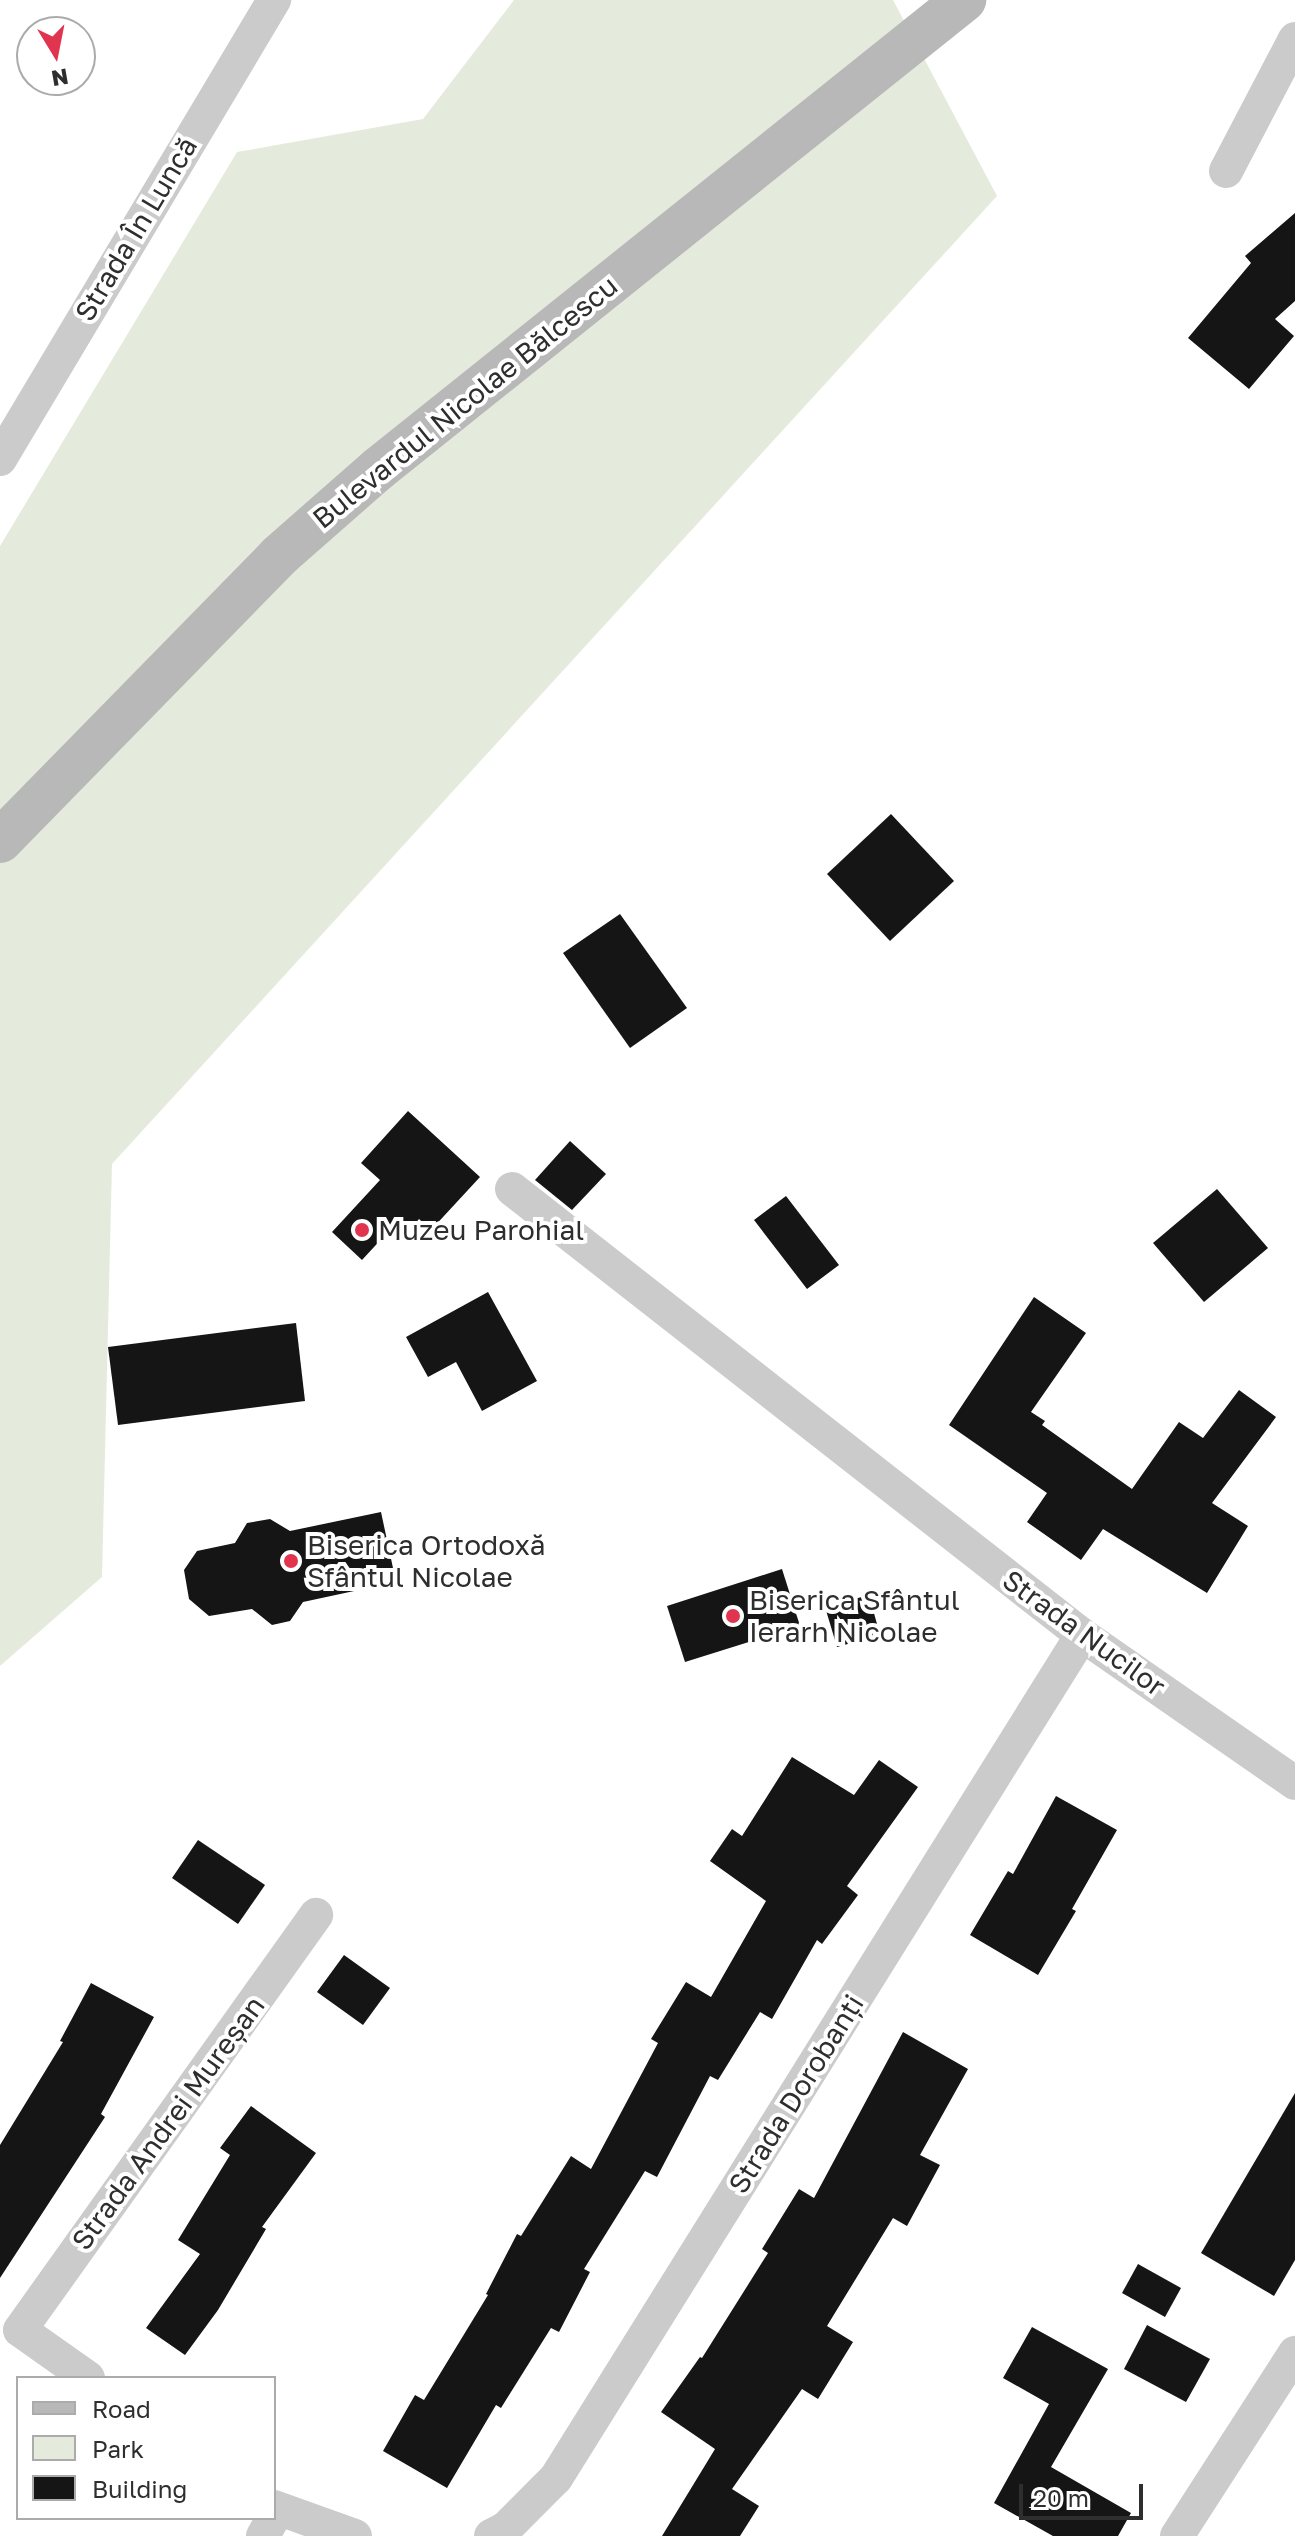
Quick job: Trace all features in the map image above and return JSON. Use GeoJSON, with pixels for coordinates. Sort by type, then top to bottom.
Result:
{"type":"FeatureCollection","features":[{"type":"Feature","properties":{"kind":"street","name":"Strada În Luncă"},"geometry":{"type":"LineString","coordinates":[[0,459],[274,0]]}},
{"type":"Feature","properties":{"kind":"street","name":"Bulevardul Nicolae Bălcescu"},"geometry":{"type":"LineString","coordinates":[[0,841],[280,555],[378,469],[964,0]]}},
{"type":"Feature","properties":{"kind":"street"},"geometry":{"type":"LineString","coordinates":[[1226,171],[1295,39]]}},
{"type":"Feature","properties":{"kind":"street","name":"Strada Nucilor"},"geometry":{"type":"LineString","coordinates":[[512,1189],[1082,1635],[1295,1783]]}},
{"type":"Feature","properties":{"kind":"street","name":"Strada Dorobanți"},"geometry":{"type":"LineString","coordinates":[[491,2536],[505,2529],[556,2478],[1082,1635]]}},
{"type":"Feature","properties":{"kind":"street","name":"Strada Andrei Mureșan"},"geometry":{"type":"LineString","coordinates":[[85,2376],[10,2321],[316,1915]]}},
{"type":"Feature","properties":{"kind":"street"},"geometry":{"type":"LineString","coordinates":[[1177,2536],[1295,2353]]}},
{"type":"Feature","properties":{"kind":"street"},"geometry":{"type":"LineString","coordinates":[[276,2518],[355,2536]]}},
{"type":"Feature","properties":{"kind":"green space"},"geometry":{"type":"Polygon","coordinates":[[[514,0],[893,0],[997,196],[112,1164],[102,1577],[0,1666],[0,546],[237,152],[423,119],[514,0]]]}},
{"type":"Feature","properties":{"kind":"building"},"geometry":{"type":"Polygon","coordinates":[[[1295,213],[1295,301],[1275,319],[1294,336],[1249,389],[1188,338],[1251,263],[1245,256],[1295,213]]]}},
{"type":"Feature","properties":{"kind":"building"},"geometry":{"type":"Polygon","coordinates":[[[891,814],[954,881],[890,941],[827,874],[891,814]]]}},
{"type":"Feature","properties":{"kind":"building"},"geometry":{"type":"Polygon","coordinates":[[[620,914],[687,1008],[630,1048],[563,953],[620,914]]]}},
{"type":"Feature","properties":{"kind":"building"},"geometry":{"type":"Polygon","coordinates":[[[408,1111],[480,1177],[431,1230],[419,1219],[409,1231],[398,1221],[362,1260],[332,1232],[380,1180],[361,1163],[408,1111]]]}},
{"type":"Feature","properties":{"kind":"building"},"geometry":{"type":"Polygon","coordinates":[[[570,1141],[606,1174],[572,1210],[535,1180],[570,1141]]]}},
{"type":"Feature","properties":{"kind":"building"},"geometry":{"type":"Polygon","coordinates":[[[1217,1189],[1268,1248],[1204,1302],[1153,1243],[1217,1189]]]}},
{"type":"Feature","properties":{"kind":"building"},"geometry":{"type":"Polygon","coordinates":[[[786,1196],[839,1265],[807,1289],[754,1220],[786,1196]]]}},
{"type":"Feature","properties":{"kind":"building"},"geometry":{"type":"Polygon","coordinates":[[[488,1292],[537,1381],[482,1411],[456,1362],[428,1377],[406,1337],[488,1292]]]}},
{"type":"Feature","properties":{"kind":"building"},"geometry":{"type":"Polygon","coordinates":[[[1034,1297],[1086,1333],[1031,1412],[1045,1421],[1042,1425],[1132,1489],[1179,1422],[1203,1438],[1239,1390],[1276,1417],[1212,1503],[1248,1526],[1207,1593],[1103,1529],[1081,1560],[1027,1522],[1047,1493],[949,1425],[1034,1297]]]}},
{"type":"Feature","properties":{"kind":"building"},"geometry":{"type":"Polygon","coordinates":[[[296,1323],[305,1401],[118,1425],[108,1347],[296,1323]]]}},
{"type":"Feature","properties":{"kind":"building","name":"Biserica Ortodoxă Sfântul Nicolae"},"geometry":{"type":"Polygon","coordinates":[[[381,1512],[396,1582],[303,1602],[290,1621],[272,1625],[252,1609],[209,1616],[189,1599],[184,1570],[197,1551],[235,1543],[247,1523],[270,1519],[290,1531],[381,1512]]]}},
{"type":"Feature","properties":{"kind":"building","name":"Biserica Sfântul Ierarh Nicolae"},"geometry":{"type":"Polygon","coordinates":[[[782,1569],[800,1626],[685,1662],[667,1606],[782,1569]]]}},
{"type":"Feature","properties":{"kind":"building"},"geometry":{"type":"Polygon","coordinates":[[[869,1595],[880,1635],[837,1647],[825,1607],[869,1595]]]}},
{"type":"Feature","properties":{"kind":"building"},"geometry":{"type":"Polygon","coordinates":[[[792,1757],[854,1795],[879,1760],[918,1787],[847,1886],[858,1895],[822,1944],[817,1940],[772,2019],[760,2012],[718,2080],[710,2076],[657,2177],[645,2171],[584,2269],[590,2272],[559,2332],[551,2328],[501,2408],[496,2405],[447,2488],[383,2451],[415,2395],[424,2400],[488,2295],[517,2234],[521,2236],[571,2156],[591,2169],[658,2043],[651,2039],[686,1982],[711,1997],[766,1901],[710,1861],[732,1829],[742,1836],[792,1757]]]}},
{"type":"Feature","properties":{"kind":"building"},"geometry":{"type":"Polygon","coordinates":[[[1056,1796],[1117,1830],[1072,1909],[1076,1911],[1038,1975],[970,1935],[1008,1871],[1013,1874],[1056,1796]]]}},
{"type":"Feature","properties":{"kind":"building"},"geometry":{"type":"Polygon","coordinates":[[[198,1840],[265,1885],[238,1924],[172,1878],[198,1840]]]}},
{"type":"Feature","properties":{"kind":"building"},"geometry":{"type":"Polygon","coordinates":[[[344,1955],[390,1988],[363,2025],[317,1992],[344,1955]]]}},
{"type":"Feature","properties":{"kind":"building"},"geometry":{"type":"Polygon","coordinates":[[[91,1983],[154,2017],[101,2114],[105,2117],[0,2278],[0,2145],[63,2042],[60,2041],[91,1983]]]}},
{"type":"Feature","properties":{"kind":"building"},"geometry":{"type":"Polygon","coordinates":[[[903,2032],[968,2069],[920,2155],[940,2165],[907,2226],[893,2218],[827,2326],[853,2342],[818,2399],[802,2389],[732,2489],[759,2506],[740,2536],[662,2536],[715,2449],[661,2412],[702,2358],[768,2253],[762,2249],[799,2189],[814,2198],[903,2032]]]}},
{"type":"Feature","properties":{"kind":"building"},"geometry":{"type":"Polygon","coordinates":[[[1295,2093],[1295,2260],[1274,2296],[1201,2253],[1295,2093]]]}},
{"type":"Feature","properties":{"kind":"building"},"geometry":{"type":"Polygon","coordinates":[[[251,2106],[316,2153],[262,2227],[266,2229],[218,2310],[185,2355],[146,2328],[200,2254],[178,2240],[230,2155],[220,2148],[251,2106]]]}},
{"type":"Feature","properties":{"kind":"building"},"geometry":{"type":"Polygon","coordinates":[[[1138,2264],[1181,2288],[1165,2317],[1122,2293],[1138,2264]]]}},
{"type":"Feature","properties":{"kind":"building"},"geometry":{"type":"Polygon","coordinates":[[[1147,2325],[1210,2359],[1186,2402],[1124,2369],[1147,2325]]]}},
{"type":"Feature","properties":{"kind":"building"},"geometry":{"type":"Polygon","coordinates":[[[1032,2327],[1108,2369],[1051,2467],[1131,2513],[1118,2536],[1053,2536],[994,2503],[1049,2404],[1003,2378],[1032,2327]]]}},
{"type":"Feature","properties":{"kind":"place","name":"Muzeu Parohial"},"geometry":{"type":"Point","coordinates":[362,1230]}},
{"type":"Feature","properties":{"kind":"place","name":"Biserica Ortodoxă Sfântul Nicolae"},"geometry":{"type":"Point","coordinates":[291,1561]}},
{"type":"Feature","properties":{"kind":"place","name":"Biserica Sfântul Ierarh Nicolae"},"geometry":{"type":"Point","coordinates":[733,1616]}}]}
